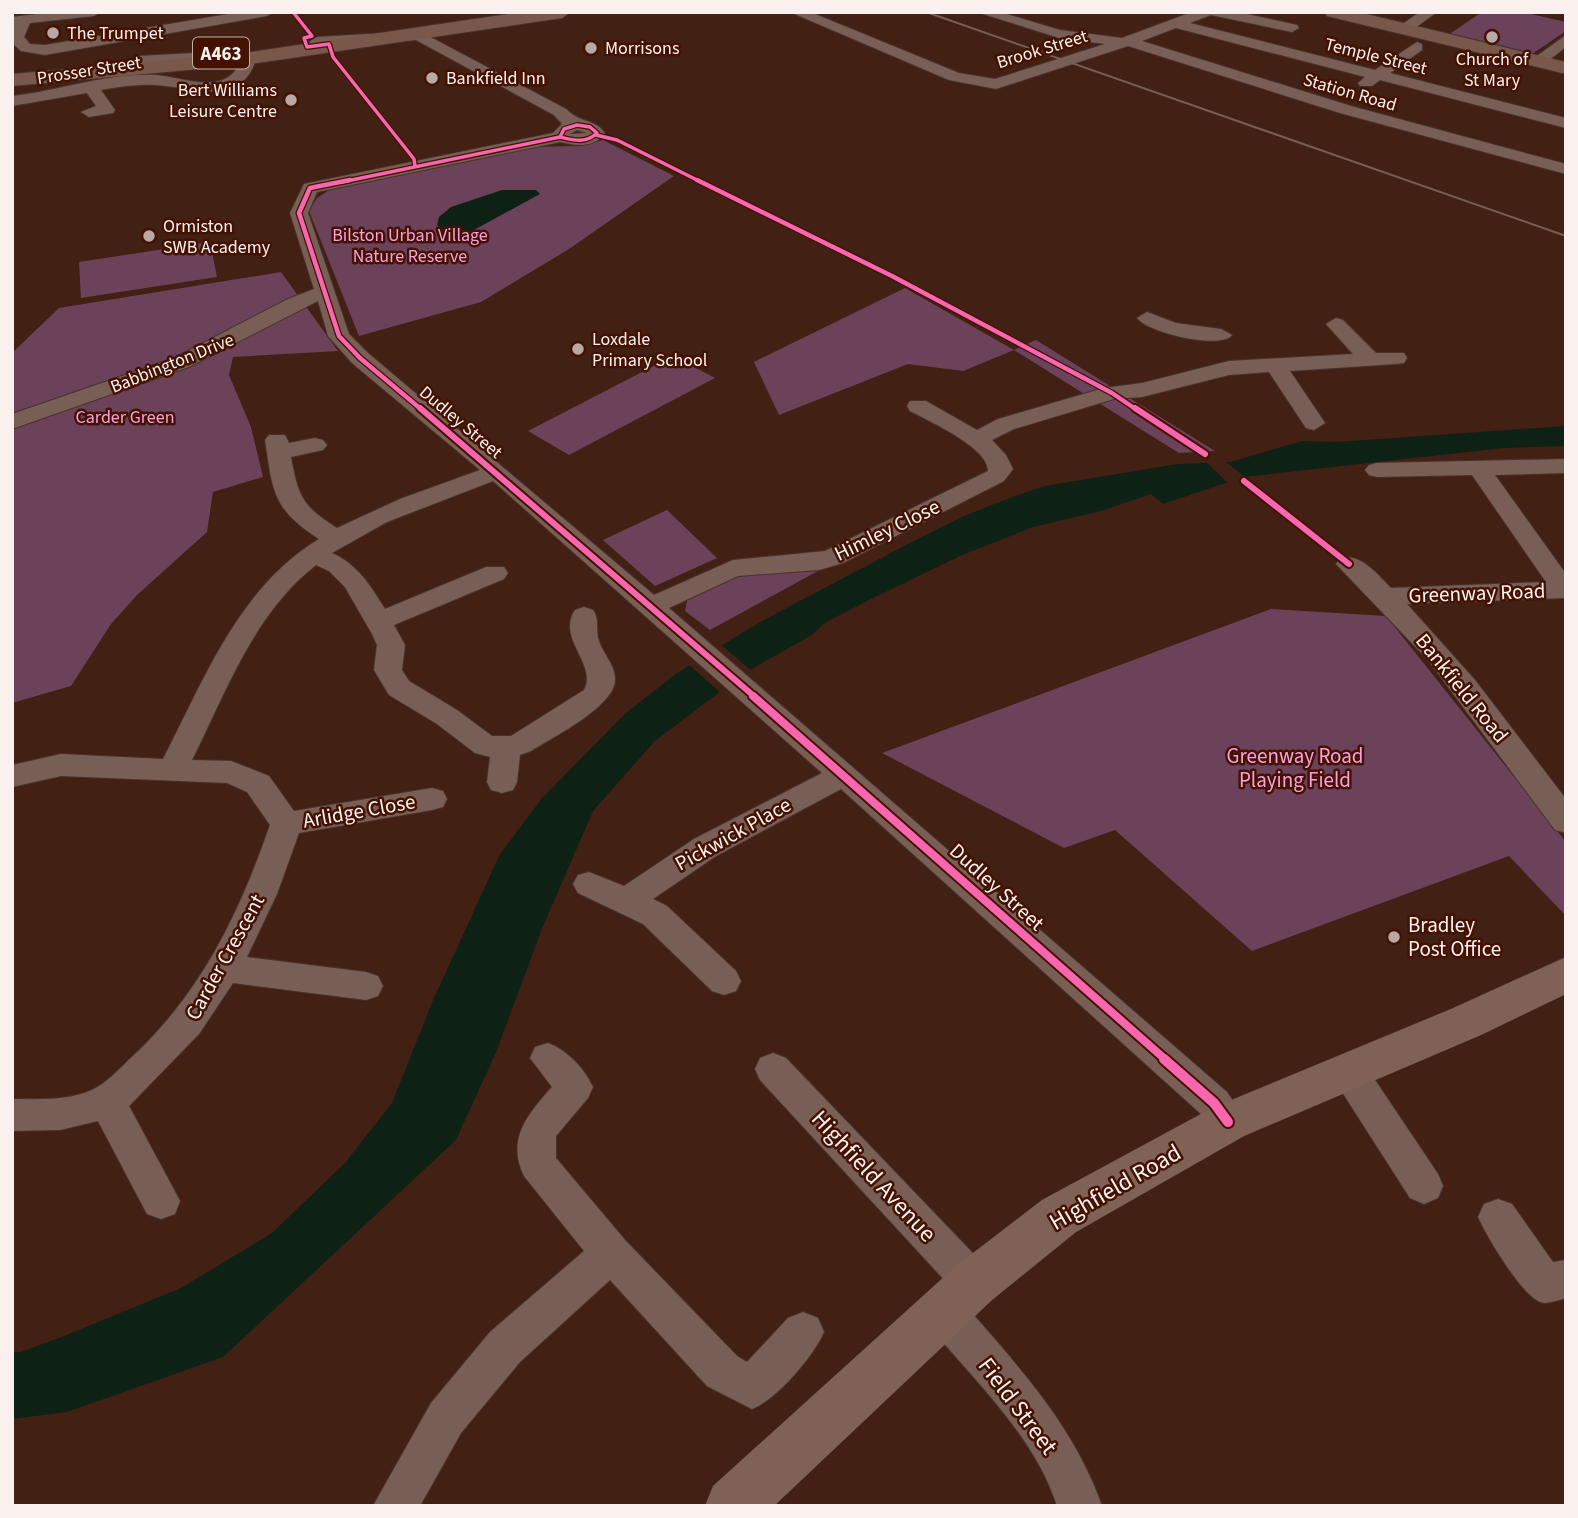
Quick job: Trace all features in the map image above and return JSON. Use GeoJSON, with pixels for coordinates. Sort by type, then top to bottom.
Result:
{"type":"FeatureCollection","features":[{"type":"Feature","properties":{"kind":"highway","name":"A463"},"geometry":{"type":"LineString","coordinates":[[12,80],[244,59],[376,42],[514,12]]}},
{"type":"Feature","properties":{"kind":"highway","name":"A463"},"geometry":{"type":"LineString","coordinates":[[12,72],[186,58],[562,12]]}},
{"type":"Feature","properties":{"kind":"highway"},"geometry":{"type":"LineString","coordinates":[[1334,12],[1566,68]]}},
{"type":"Feature","properties":{"kind":"main road","name":"Highfield Road"},"geometry":{"type":"LineString","coordinates":[[733,1506],[959,1298],[1059,1216],[1228,1122],[1466,1022],[1566,974]]}},
{"type":"Feature","properties":{"kind":"street"},"geometry":{"type":"LineString","coordinates":[[94,12],[18,20],[19,42],[26,48],[45,50],[223,16],[267,12]]}},
{"type":"Feature","properties":{"kind":"street","name":"Brook Street"},"geometry":{"type":"LineString","coordinates":[[797,12],[955,77],[1006,82],[1194,17]]}},
{"type":"Feature","properties":{"kind":"street"},"geometry":{"type":"LineString","coordinates":[[985,12],[1059,34],[1126,41]]}},
{"type":"Feature","properties":{"kind":"street"},"geometry":{"type":"LineString","coordinates":[[1216,12],[1292,28]]}},
{"type":"Feature","properties":{"kind":"street"},"geometry":{"type":"LineString","coordinates":[[1403,30],[1430,12]]}},
{"type":"Feature","properties":{"kind":"street","name":"Temple Street"},"geometry":{"type":"LineString","coordinates":[[1194,17],[1377,76],[1566,123]]}},
{"type":"Feature","properties":{"kind":"street"},"geometry":{"type":"LineString","coordinates":[[424,30],[416,43],[494,76]]}},
{"type":"Feature","properties":{"kind":"street"},"geometry":{"type":"LineString","coordinates":[[1538,61],[1566,39]]}},
{"type":"Feature","properties":{"kind":"street","name":"Station Road"},"geometry":{"type":"LineString","coordinates":[[1126,41],[1327,107],[1566,169]]}},
{"type":"Feature","properties":{"kind":"street"},"geometry":{"type":"LineString","coordinates":[[376,42],[401,43],[494,76]]}},
{"type":"Feature","properties":{"kind":"street"},"geometry":{"type":"LineString","coordinates":[[1327,107],[1417,47]]}},
{"type":"Feature","properties":{"kind":"street"},"geometry":{"type":"LineString","coordinates":[[230,56],[247,62],[244,73],[236,79],[233,68],[186,58],[230,56]]}},
{"type":"Feature","properties":{"kind":"street","name":"Dudley Street"},"geometry":{"type":"LineString","coordinates":[[494,76],[560,112],[567,132],[310,188],[299,213],[339,336],[844,775],[1214,1103],[1228,1122]]}},
{"type":"Feature","properties":{"kind":"street","name":"Prosser Street"},"geometry":{"type":"LineString","coordinates":[[12,101],[132,81],[162,79],[212,87],[224,86],[236,79]]}},
{"type":"Feature","properties":{"kind":"street"},"geometry":{"type":"LineString","coordinates":[[89,112],[107,110],[92,89]]}},
{"type":"Feature","properties":{"kind":"street","name":"Babbington Drive"},"geometry":{"type":"LineString","coordinates":[[12,422],[178,364],[239,337],[305,297],[326,292]]}},
{"type":"Feature","properties":{"kind":"street"},"geometry":{"type":"LineString","coordinates":[[1147,318],[1171,329],[1218,330],[1242,367]]}},
{"type":"Feature","properties":{"kind":"street"},"geometry":{"type":"LineString","coordinates":[[1336,324],[1371,360]]}},
{"type":"Feature","properties":{"kind":"street"},"geometry":{"type":"LineString","coordinates":[[976,439],[1006,424],[1112,393],[1142,390],[1242,367],[1396,358]]}},
{"type":"Feature","properties":{"kind":"street"},"geometry":{"type":"LineString","coordinates":[[1275,365],[1315,417]]}},
{"type":"Feature","properties":{"kind":"street","name":"Himley Close"},"geometry":{"type":"LineString","coordinates":[[649,607],[733,568],[819,562],[834,557],[996,476],[1001,469],[1000,462],[976,439],[918,406]]}},
{"type":"Feature","properties":{"kind":"street"},"geometry":{"type":"LineString","coordinates":[[315,445],[278,446],[286,495],[350,574],[378,622],[391,645],[390,678],[399,688],[447,717],[474,740],[485,746],[506,748],[537,736],[601,690],[604,682],[602,672],[585,648],[582,635],[584,617]]}},
{"type":"Feature","properties":{"kind":"street"},"geometry":{"type":"LineString","coordinates":[[1377,470],[1566,466]]}},
{"type":"Feature","properties":{"kind":"street"},"geometry":{"type":"LineString","coordinates":[[1478,467],[1565,590]]}},
{"type":"Feature","properties":{"kind":"street"},"geometry":{"type":"LineString","coordinates":[[172,769],[248,624],[277,587],[326,547],[411,503],[497,472]]}},
{"type":"Feature","properties":{"kind":"street","name":"Bankfield Road"},"geometry":{"type":"LineString","coordinates":[[1349,564],[1388,596],[1481,708],[1566,822]]}},
{"type":"Feature","properties":{"kind":"street"},"geometry":{"type":"LineString","coordinates":[[378,622],[495,573]]}},
{"type":"Feature","properties":{"kind":"street","name":"Greenway Road"},"geometry":{"type":"LineString","coordinates":[[1388,596],[1565,590]]}},
{"type":"Feature","properties":{"kind":"street"},"geometry":{"type":"LineString","coordinates":[[502,782],[506,748]]}},
{"type":"Feature","properties":{"kind":"street"},"geometry":{"type":"LineString","coordinates":[[12,776],[61,765],[231,772],[258,784],[286,824]]}},
{"type":"Feature","properties":{"kind":"street","name":"Pickwick Place"},"geometry":{"type":"LineString","coordinates":[[628,901],[653,880],[726,834],[844,775]]}},
{"type":"Feature","properties":{"kind":"street","name":"Arlidge Close"},"geometry":{"type":"LineString","coordinates":[[286,824],[432,799]]}},
{"type":"Feature","properties":{"kind":"street","name":"Carder Crescent"},"geometry":{"type":"LineString","coordinates":[[12,1115],[61,1115],[107,1101],[161,1055],[183,1030],[223,968],[270,877],[286,824]]}},
{"type":"Feature","properties":{"kind":"street"},"geometry":{"type":"LineString","coordinates":[[589,884],[655,915],[724,981]]}},
{"type":"Feature","properties":{"kind":"street"},"geometry":{"type":"LineString","coordinates":[[223,968],[366,986]]}},
{"type":"Feature","properties":{"kind":"street"},"geometry":{"type":"LineString","coordinates":[[548,1058],[575,1087],[537,1131],[537,1164],[611,1253],[722,1371],[752,1388],[803,1332]]}},
{"type":"Feature","properties":{"kind":"street","name":"Highfield Avenue"},"geometry":{"type":"LineString","coordinates":[[773,1069],[959,1298]]}},
{"type":"Feature","properties":{"kind":"street"},"geometry":{"type":"LineString","coordinates":[[1348,1070],[1424,1186]]}},
{"type":"Feature","properties":{"kind":"street"},"geometry":{"type":"LineString","coordinates":[[107,1101],[161,1201]]}},
{"type":"Feature","properties":{"kind":"street"},"geometry":{"type":"LineString","coordinates":[[1498,1217],[1544,1283],[1566,1279]]}},
{"type":"Feature","properties":{"kind":"street"},"geometry":{"type":"LineString","coordinates":[[395,1506],[446,1418],[505,1347],[611,1253]]}},
{"type":"Feature","properties":{"kind":"street","name":"Field Street"},"geometry":{"type":"LineString","coordinates":[[959,1298],[1046,1437],[1076,1491],[1080,1506]]}},
{"type":"Feature","properties":{"kind":"green space"},"geometry":{"type":"Polygon","coordinates":[[[1482,12],[1522,12],[1566,22],[1566,31],[1532,54],[1448,35],[1482,12]]]}},
{"type":"Feature","properties":{"kind":"green space","name":"Bilston Urban Village Nature Reserve"},"geometry":{"type":"Polygon","coordinates":[[[603,140],[674,176],[569,249],[481,302],[359,336],[309,211],[317,198],[337,185],[520,147],[580,146],[603,140]]]}},
{"type":"Feature","properties":{"kind":"green space"},"geometry":{"type":"Polygon","coordinates":[[[210,242],[217,277],[81,298],[79,262],[210,242]]]}},
{"type":"Feature","properties":{"kind":"green space","name":"Carder Green"},"geometry":{"type":"Polygon","coordinates":[[[281,272],[338,351],[233,357],[229,375],[251,427],[263,477],[213,492],[207,532],[137,595],[111,624],[71,686],[12,703],[12,353],[59,308],[281,272]]]}},
{"type":"Feature","properties":{"kind":"green space"},"geometry":{"type":"Polygon","coordinates":[[[905,288],[1014,350],[963,371],[908,364],[779,415],[754,362],[905,288]]]}},
{"type":"Feature","properties":{"kind":"green space"},"geometry":{"type":"Polygon","coordinates":[[[1036,340],[1215,451],[1179,453],[1014,350],[1036,340]]]}},
{"type":"Feature","properties":{"kind":"green space"},"geometry":{"type":"Polygon","coordinates":[[[673,356],[715,378],[569,455],[528,431],[673,356]]]}},
{"type":"Feature","properties":{"kind":"green space"},"geometry":{"type":"Polygon","coordinates":[[[667,510],[717,558],[655,586],[603,540],[667,510]]]}},
{"type":"Feature","properties":{"kind":"green space"},"geometry":{"type":"Polygon","coordinates":[[[818,571],[710,630],[685,611],[688,597],[735,576],[818,571]]]}},
{"type":"Feature","properties":{"kind":"green space","name":"Greenway Road Playing Field"},"geometry":{"type":"Polygon","coordinates":[[[1271,609],[1386,616],[1566,842],[1566,916],[1509,856],[1252,951],[1115,830],[1064,848],[882,753],[1271,609]]]}},
{"type":"Feature","properties":{"kind":"shaded area"},"geometry":{"type":"Polygon","coordinates":[[[502,190],[536,190],[540,194],[472,231],[474,233],[470,236],[444,231],[437,225],[439,217],[451,207],[502,190]]]}},
{"type":"Feature","properties":{"kind":"shaded area"},"geometry":{"type":"Polygon","coordinates":[[[1566,426],[1566,446],[1504,448],[1244,477],[1163,504],[1151,494],[1101,511],[1033,527],[960,556],[871,599],[826,622],[812,635],[746,672],[655,741],[593,811],[541,931],[497,1050],[456,1140],[223,1357],[67,1412],[12,1419],[12,1352],[21,1352],[64,1336],[181,1288],[272,1233],[345,1163],[392,1103],[434,998],[500,854],[543,797],[626,713],[677,673],[760,622],[908,544],[964,516],[1045,486],[1178,464],[1230,462],[1302,441],[1336,442],[1566,426]]]}},
{"type":"Feature","properties":{"kind":"pier"},"geometry":{"type":"Polygon","coordinates":[[[1222,459],[1249,480],[1230,485],[1205,461],[1222,459]]]}},
{"type":"Feature","properties":{"kind":"pier"},"geometry":{"type":"Polygon","coordinates":[[[719,643],[753,672],[723,695],[687,663],[719,643]]]}},
{"type":"Feature","properties":{"kind":"tram line"},"geometry":{"type":"LineString","coordinates":[[926,12],[1566,236]]}},
{"type":"Feature","properties":{"kind":"cycle path"},"geometry":{"type":"LineString","coordinates":[[293,12],[312,36],[304,38],[307,47],[329,44],[333,57],[414,159],[415,166]]}},
{"type":"Feature","properties":{"kind":"cycle path"},"geometry":{"type":"LineString","coordinates":[[560,137],[564,129],[577,125],[590,127],[597,133],[592,138],[579,141],[560,137],[310,188],[299,213],[339,336],[360,358],[497,472],[892,817],[1214,1103],[1228,1122]]}},
{"type":"Feature","properties":{"kind":"cycle path"},"geometry":{"type":"LineString","coordinates":[[596,135],[617,140],[892,276],[1112,393],[1205,454]]}},
{"type":"Feature","properties":{"kind":"cycle path"},"geometry":{"type":"LineString","coordinates":[[1244,481],[1349,564]]}},
{"type":"Feature","properties":{"kind":"place","name":"The Trumpet"},"geometry":{"type":"Point","coordinates":[53,33]}},
{"type":"Feature","properties":{"kind":"place","name":"Church of St Mary"},"geometry":{"type":"Point","coordinates":[1492,37]}},
{"type":"Feature","properties":{"kind":"place","name":"Morrisons"},"geometry":{"type":"Point","coordinates":[591,48]}},
{"type":"Feature","properties":{"kind":"place","name":"Bankfield Inn"},"geometry":{"type":"Point","coordinates":[432,78]}},
{"type":"Feature","properties":{"kind":"place","name":"Bert Williams Leisure Centre"},"geometry":{"type":"Point","coordinates":[291,100]}},
{"type":"Feature","properties":{"kind":"place","name":"Ormiston SWB Academy"},"geometry":{"type":"Point","coordinates":[149,236]}},
{"type":"Feature","properties":{"kind":"place","name":"Loxdale Primary School"},"geometry":{"type":"Point","coordinates":[578,349]}},
{"type":"Feature","properties":{"kind":"place","name":"Bradley Post Office"},"geometry":{"type":"Point","coordinates":[1394,937]}}]}
